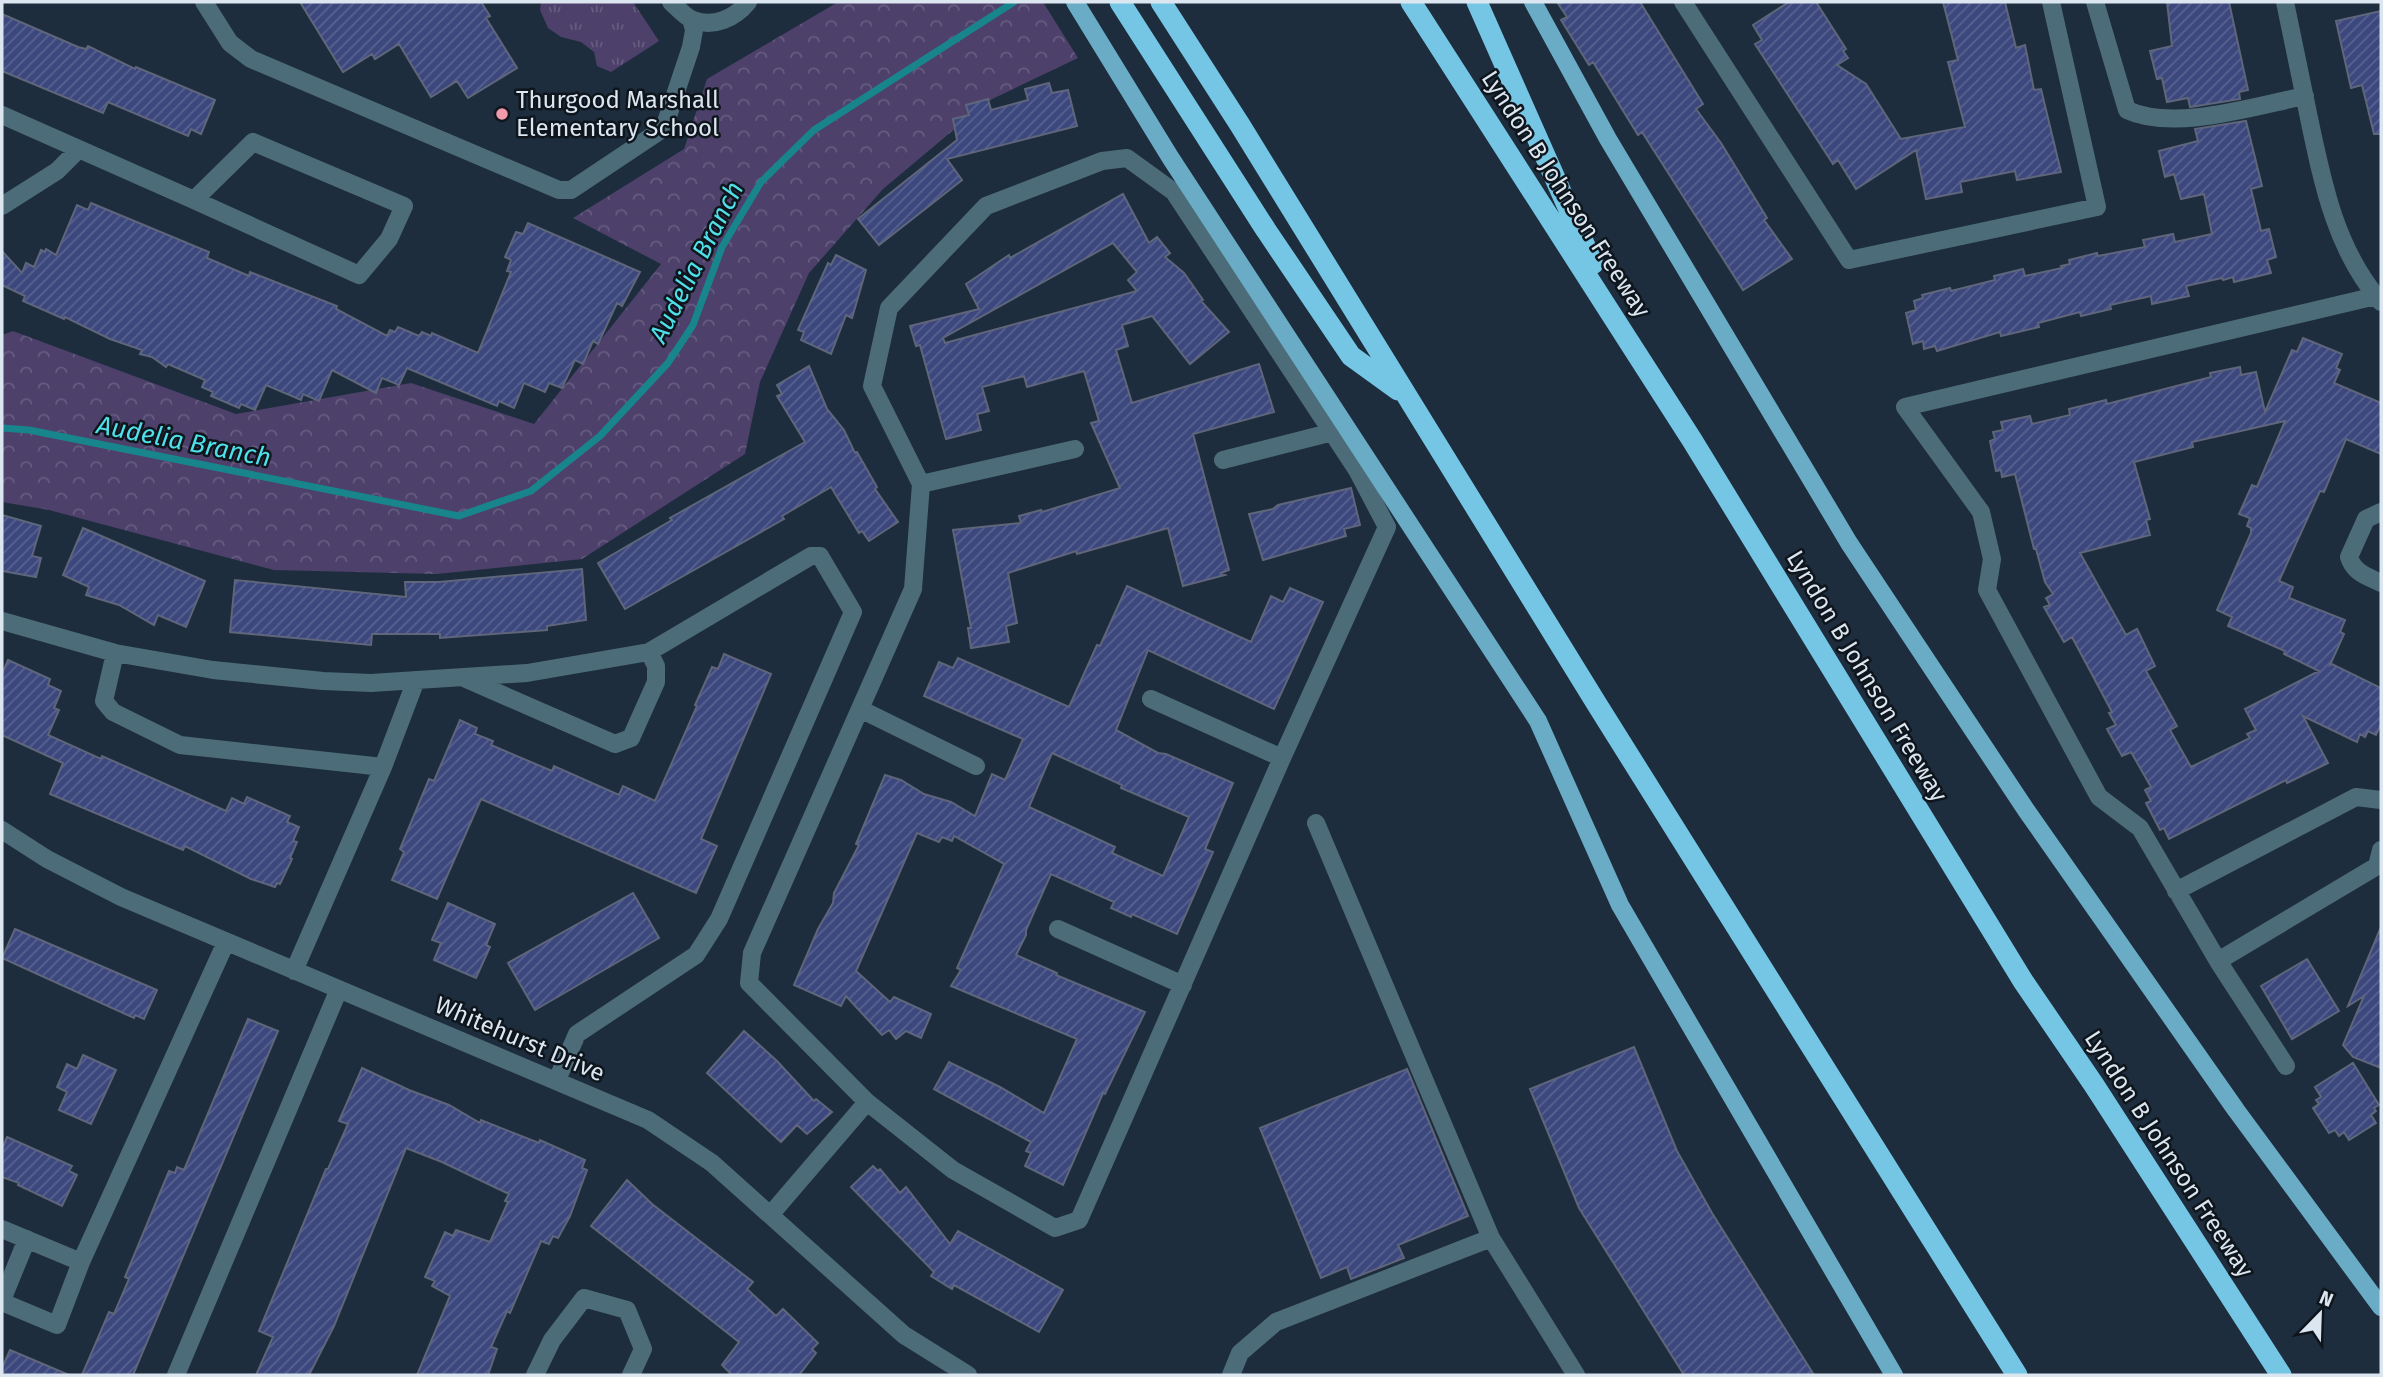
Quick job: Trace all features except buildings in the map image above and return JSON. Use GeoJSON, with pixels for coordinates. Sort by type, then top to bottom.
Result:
{"type":"FeatureCollection","features":[{"type":"Feature","properties":{"kind":"highway"},"geometry":{"type":"LineString","coordinates":[[1120,2],[1266,230],[1351,356],[1408,398]]}},
{"type":"Feature","properties":{"kind":"highway"},"geometry":{"type":"LineString","coordinates":[[1161,2],[2017,1375]]}},
{"type":"Feature","properties":{"kind":"highway","name":"Lyndon B Johnson Freeway"},"geometry":{"type":"LineString","coordinates":[[1411,2],[1619,324],[2023,981],[2094,1085],[2281,1375]]}},
{"type":"Feature","properties":{"kind":"highway"},"geometry":{"type":"LineString","coordinates":[[1477,2],[1619,324]]}},
{"type":"Feature","properties":{"kind":"main road"},"geometry":{"type":"LineString","coordinates":[[1075,2],[1170,157],[1538,721],[1620,905],[1894,1375]]}},
{"type":"Feature","properties":{"kind":"main road"},"geometry":{"type":"LineString","coordinates":[[1533,2],[1620,161],[1849,543],[2026,810],[2236,1110],[2356,1270],[2381,1308]]}},
{"type":"Feature","properties":{"kind":"main road"},"geometry":{"type":"LineString","coordinates":[[2356,1270],[2381,1290]]}},
{"type":"Feature","properties":{"kind":"street"},"geometry":{"type":"LineString","coordinates":[[204,2],[230,43],[251,59],[559,190],[571,190],[664,128],[691,47],[694,30],[691,19]]}},
{"type":"Feature","properties":{"kind":"street"},"geometry":{"type":"LineString","coordinates":[[671,2],[691,19],[712,23],[736,15],[748,2]]}},
{"type":"Feature","properties":{"kind":"street"},"geometry":{"type":"LineString","coordinates":[[1683,2],[1849,260],[2097,207],[2051,2]]}},
{"type":"Feature","properties":{"kind":"street"},"geometry":{"type":"LineString","coordinates":[[2095,2],[2127,110],[2139,116],[2192,119],[2305,96]]}},
{"type":"Feature","properties":{"kind":"street"},"geometry":{"type":"LineString","coordinates":[[2285,2],[2325,194],[2338,233],[2363,281],[2378,299],[1905,407],[1981,512],[1992,559],[1987,590],[2099,797],[2140,828],[2218,961],[2286,1066]]}},
{"type":"Feature","properties":{"kind":"street"},"geometry":{"type":"LineString","coordinates":[[2,115],[359,275],[389,239],[404,206],[253,142],[194,200]]}},
{"type":"Feature","properties":{"kind":"street"},"geometry":{"type":"LineString","coordinates":[[2,206],[57,171],[79,149]]}},
{"type":"Feature","properties":{"kind":"street"},"geometry":{"type":"LineString","coordinates":[[1128,158],[1174,192],[1333,432],[1387,527],[1282,758],[1079,1220],[1055,1228],[953,1170],[867,1102],[749,983],[752,953],[913,589],[922,484],[872,386],[889,308],[986,206],[1102,161],[1128,158]]}},
{"type":"Feature","properties":{"kind":"street"},"geometry":{"type":"LineString","coordinates":[[1223,460],[1333,432]]}},
{"type":"Feature","properties":{"kind":"street"},"geometry":{"type":"LineString","coordinates":[[922,484],[1075,449]]}},
{"type":"Feature","properties":{"kind":"street"},"geometry":{"type":"LineString","coordinates":[[2381,512],[2366,519],[2349,557],[2352,567],[2381,583]]}},
{"type":"Feature","properties":{"kind":"street"},"geometry":{"type":"LineString","coordinates":[[2,621],[115,653],[213,670],[323,681],[371,683],[527,673],[649,652],[811,556],[820,556],[853,612],[719,919],[696,955],[577,1034],[557,1080]]}},
{"type":"Feature","properties":{"kind":"street"},"geometry":{"type":"LineString","coordinates":[[461,676],[615,744],[631,738],[656,682],[656,666],[649,652]]}},
{"type":"Feature","properties":{"kind":"street"},"geometry":{"type":"LineString","coordinates":[[115,653],[104,701],[113,712],[180,745],[383,767]]}},
{"type":"Feature","properties":{"kind":"street"},"geometry":{"type":"LineString","coordinates":[[295,971],[383,767],[416,680]]}},
{"type":"Feature","properties":{"kind":"street"},"geometry":{"type":"LineString","coordinates":[[1151,699],[1282,758]]}},
{"type":"Feature","properties":{"kind":"street"},"geometry":{"type":"LineString","coordinates":[[860,709],[976,766]]}},
{"type":"Feature","properties":{"kind":"street"},"geometry":{"type":"LineString","coordinates":[[2176,891],[2357,797],[2381,800]]}},
{"type":"Feature","properties":{"kind":"street"},"geometry":{"type":"LineString","coordinates":[[1316,823],[1491,1238],[1576,1375]]}},
{"type":"Feature","properties":{"kind":"street","name":"Whitehurst Drive"},"geometry":{"type":"LineString","coordinates":[[2,830],[47,859],[121,897],[557,1080],[648,1121],[712,1163],[771,1213],[904,1335],[968,1375]]}},
{"type":"Feature","properties":{"kind":"street"},"geometry":{"type":"LineString","coordinates":[[2218,961],[2376,866],[2381,850]]}},
{"type":"Feature","properties":{"kind":"street"},"geometry":{"type":"LineString","coordinates":[[1058,929],[1183,985]]}},
{"type":"Feature","properties":{"kind":"street"},"geometry":{"type":"LineString","coordinates":[[27,1239],[2,1301],[57,1325],[81,1262],[226,942]]}},
{"type":"Feature","properties":{"kind":"street"},"geometry":{"type":"LineString","coordinates":[[176,1375],[339,989]]}},
{"type":"Feature","properties":{"kind":"street"},"geometry":{"type":"LineString","coordinates":[[771,1213],[867,1102]]}},
{"type":"Feature","properties":{"kind":"street"},"geometry":{"type":"LineString","coordinates":[[2,1229],[81,1262]]}},
{"type":"Feature","properties":{"kind":"street"},"geometry":{"type":"LineString","coordinates":[[1231,1375],[1240,1353],[1276,1322],[1491,1238]]}},
{"type":"Feature","properties":{"kind":"street"},"geometry":{"type":"LineString","coordinates":[[535,1375],[552,1340],[583,1298],[627,1310],[643,1349],[631,1375]]}},
{"type":"Feature","properties":{"kind":"green space"},"geometry":{"type":"Polygon","coordinates":[[[541,2],[633,2],[659,41],[611,72],[597,66],[594,52],[581,42],[561,37],[548,28],[540,10],[541,2]]]}},
{"type":"Feature","properties":{"kind":"green space"},"geometry":{"type":"Polygon","coordinates":[[[838,2],[1043,2],[1078,58],[988,101],[883,189],[809,273],[760,382],[745,454],[582,559],[437,574],[274,570],[49,510],[2,502],[2,335],[13,331],[236,414],[411,383],[534,424],[661,264],[573,218],[684,149],[707,79],[838,2]]]}},
{"type":"Feature","properties":{"kind":"waterway","name":"Audelia Branch"},"geometry":{"type":"LineString","coordinates":[[2,428],[29,430],[459,516],[531,491],[600,436],[668,363],[693,325],[722,247],[761,182],[814,130],[1014,2]]}},
{"type":"Feature","properties":{"kind":"place","name":"Thurgood Marshall Elementary School"},"geometry":{"type":"Point","coordinates":[502,114]}}]}
